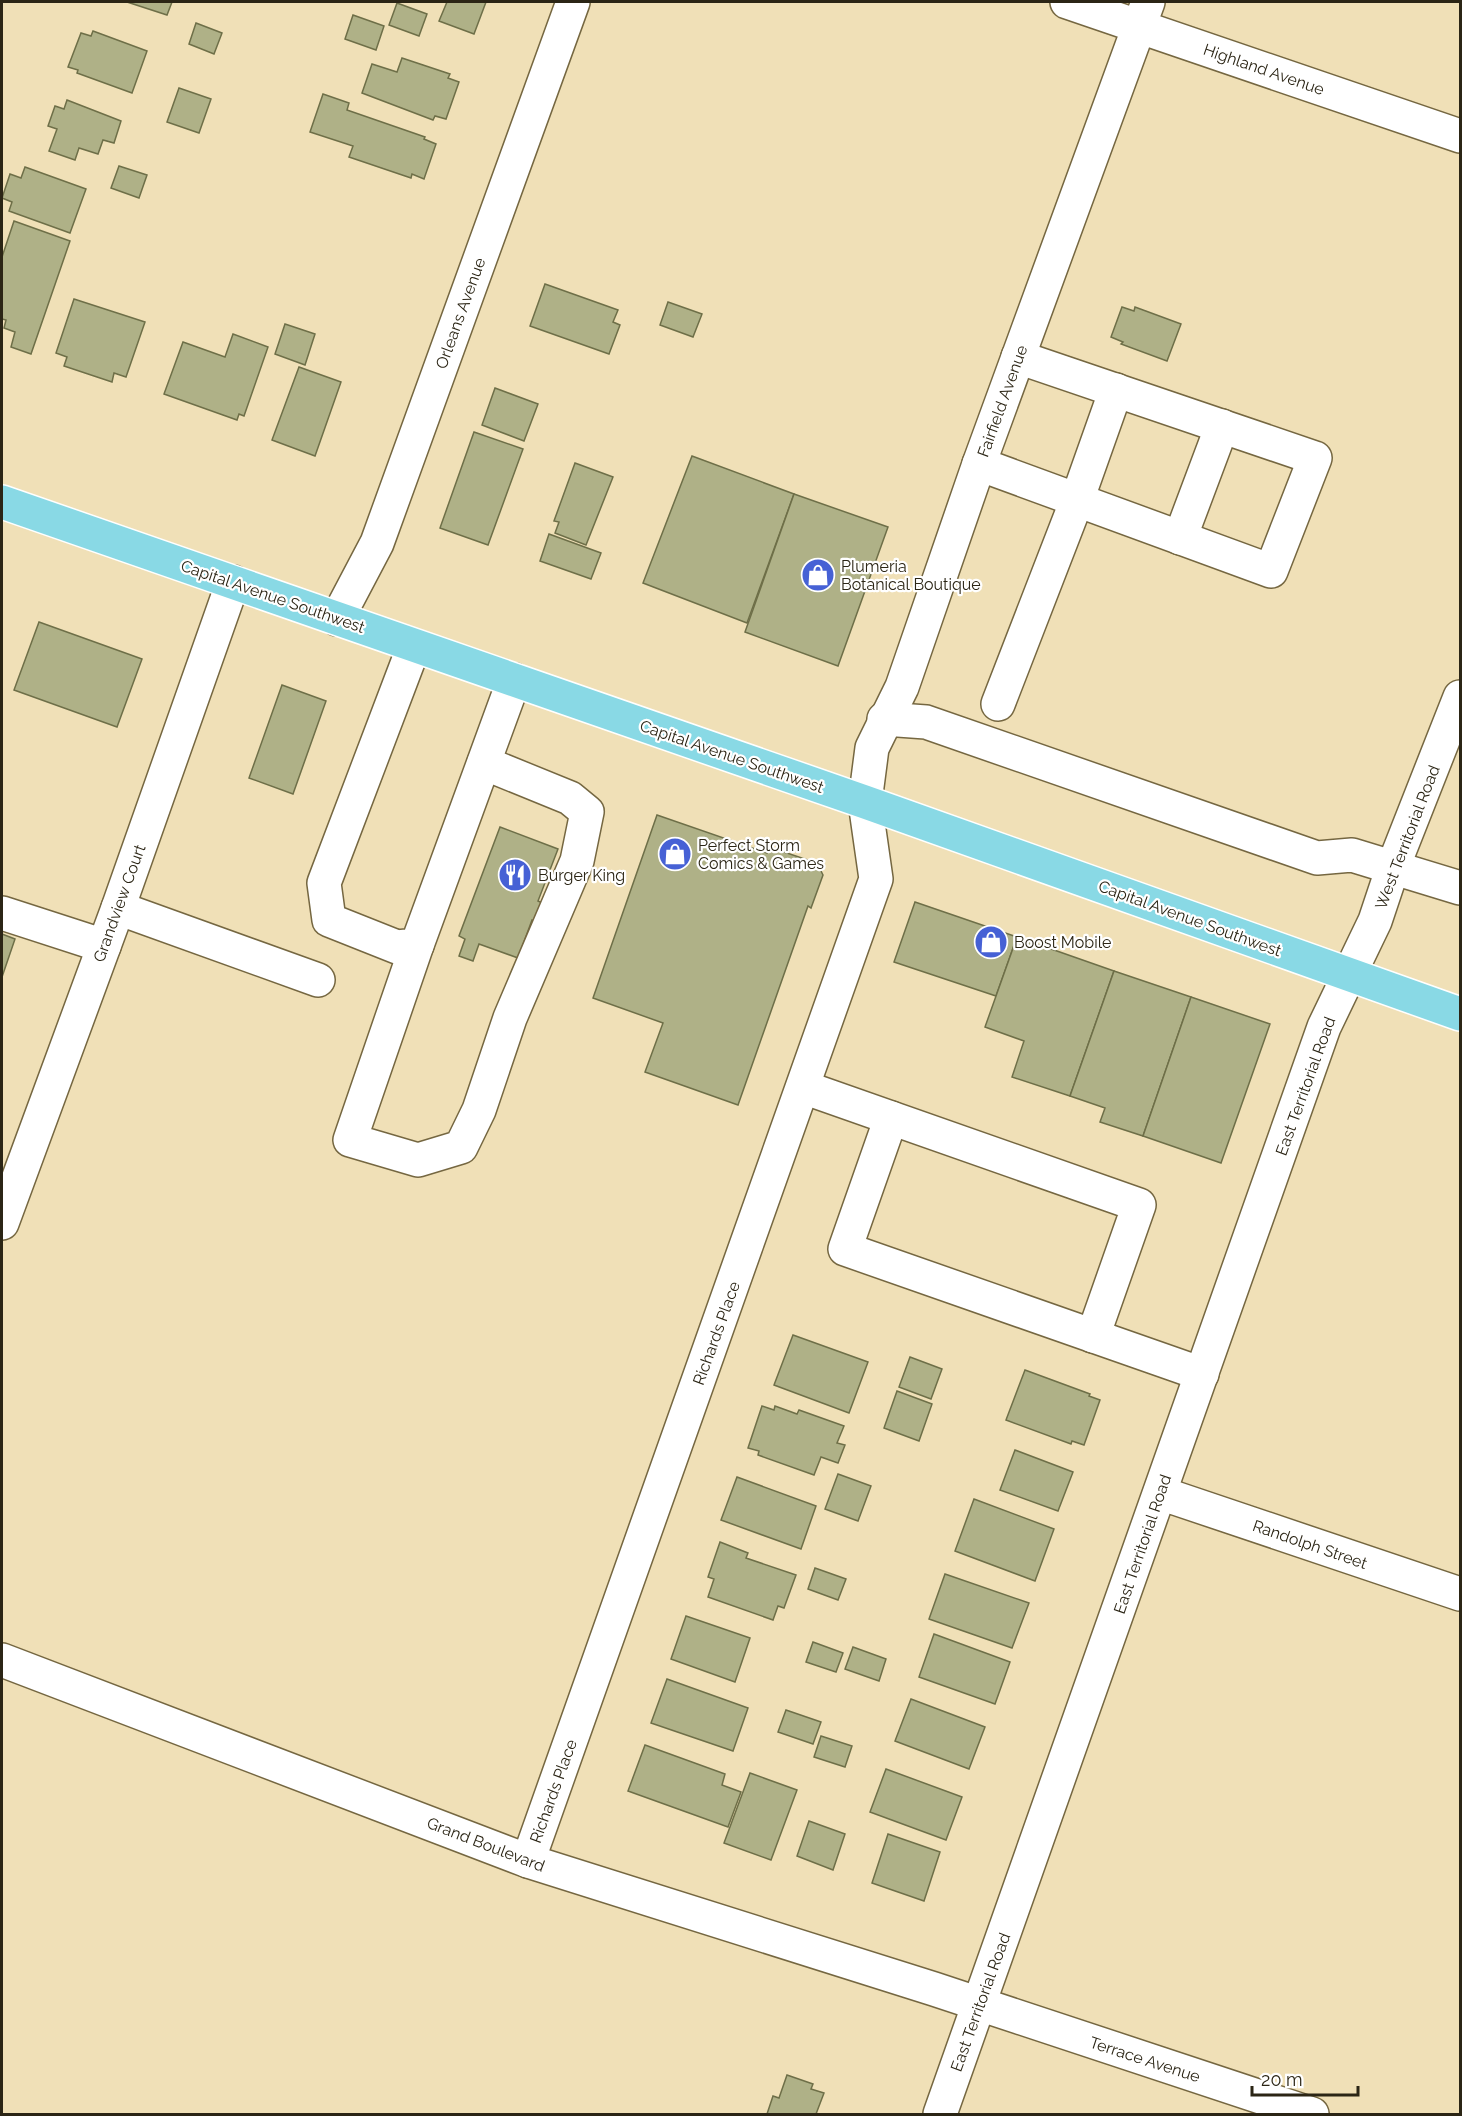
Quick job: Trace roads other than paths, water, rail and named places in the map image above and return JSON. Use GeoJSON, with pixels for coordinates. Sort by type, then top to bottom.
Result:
{"type":"FeatureCollection","features":[{"type":"Feature","properties":{"kind":"main road","name":"Capital Avenue Southwest"},"geometry":{"type":"LineString","coordinates":[[2,502],[337,620],[865,801],[1461,1014]]}},
{"type":"Feature","properties":{"kind":"street","name":"Orleans Avenue"},"geometry":{"type":"LineString","coordinates":[[337,620],[377,543],[573,2]]}},
{"type":"Feature","properties":{"kind":"street","name":"Highland Avenue"},"geometry":{"type":"LineString","coordinates":[[1067,2],[1143,14],[1461,136]]}},
{"type":"Feature","properties":{"kind":"street","name":"Fairfield Avenue"},"geometry":{"type":"LineString","coordinates":[[865,801],[872,748],[884,719],[902,687],[979,464],[1143,14]]}},
{"type":"Feature","properties":{"kind":"street"},"geometry":{"type":"LineString","coordinates":[[979,464],[1271,571],[1315,458],[1018,357]]}},
{"type":"Feature","properties":{"kind":"street"},"geometry":{"type":"LineString","coordinates":[[998,704],[1077,500],[1116,390]]}},
{"type":"Feature","properties":{"kind":"street"},"geometry":{"type":"LineString","coordinates":[[1180,538],[1222,426]]}},
{"type":"Feature","properties":{"kind":"street","name":"Grandview Court"},"geometry":{"type":"LineString","coordinates":[[2,1222],[118,908],[233,582]]}},
{"type":"Feature","properties":{"kind":"street"},"geometry":{"type":"LineString","coordinates":[[414,646],[324,883],[329,920],[397,947],[417,945]]}},
{"type":"Feature","properties":{"kind":"street"},"geometry":{"type":"LineString","coordinates":[[484,763],[570,798],[587,812],[577,861],[510,1018],[479,1110],[461,1147],[418,1160],[350,1140],[417,945],[514,680]]}},
{"type":"Feature","properties":{"kind":"street","name":"West Territorial Road"},"geometry":{"type":"LineString","coordinates":[[1349,975],[1375,921],[1393,867],[1461,698]]}},
{"type":"Feature","properties":{"kind":"street"},"geometry":{"type":"LineString","coordinates":[[884,719],[926,722],[1317,858],[1352,855],[1461,888]]}},
{"type":"Feature","properties":{"kind":"street","name":"Richards Place"},"geometry":{"type":"LineString","coordinates":[[528,1861],[876,879],[865,801]]}},
{"type":"Feature","properties":{"kind":"street"},"geometry":{"type":"LineString","coordinates":[[118,908],[318,980]]}},
{"type":"Feature","properties":{"kind":"street"},"geometry":{"type":"LineString","coordinates":[[2,913],[104,946]]}},
{"type":"Feature","properties":{"kind":"street","name":"East Territorial Road"},"geometry":{"type":"LineString","coordinates":[[940,2115],[1324,1027],[1349,975]]}},
{"type":"Feature","properties":{"kind":"street"},"geometry":{"type":"LineString","coordinates":[[803,1087],[1139,1205],[1093,1336]]}},
{"type":"Feature","properties":{"kind":"street"},"geometry":{"type":"LineString","coordinates":[[891,1118],[845,1249],[1202,1374]]}},
{"type":"Feature","properties":{"kind":"street","name":"Randolph Street"},"geometry":{"type":"LineString","coordinates":[[1160,1493],[1461,1594]]}},
{"type":"Feature","properties":{"kind":"street","name":"Grand Boulevard"},"geometry":{"type":"LineString","coordinates":[[2,1660],[528,1861],[979,2004]]}},
{"type":"Feature","properties":{"kind":"street","name":"Terrace Avenue"},"geometry":{"type":"LineString","coordinates":[[979,2004],[1312,2115]]}},
{"type":"Feature","properties":{"kind":"place","name":"Plumeria Botanical Boutique"},"geometry":{"type":"Point","coordinates":[818,575]}},
{"type":"Feature","properties":{"kind":"place","name":"Perfect Storm Comics & Games"},"geometry":{"type":"Point","coordinates":[675,854]}},
{"type":"Feature","properties":{"kind":"place","name":"Burger King"},"geometry":{"type":"Point","coordinates":[515,875]}},
{"type":"Feature","properties":{"kind":"place","name":"Boost Mobile"},"geometry":{"type":"Point","coordinates":[991,942]}}]}
